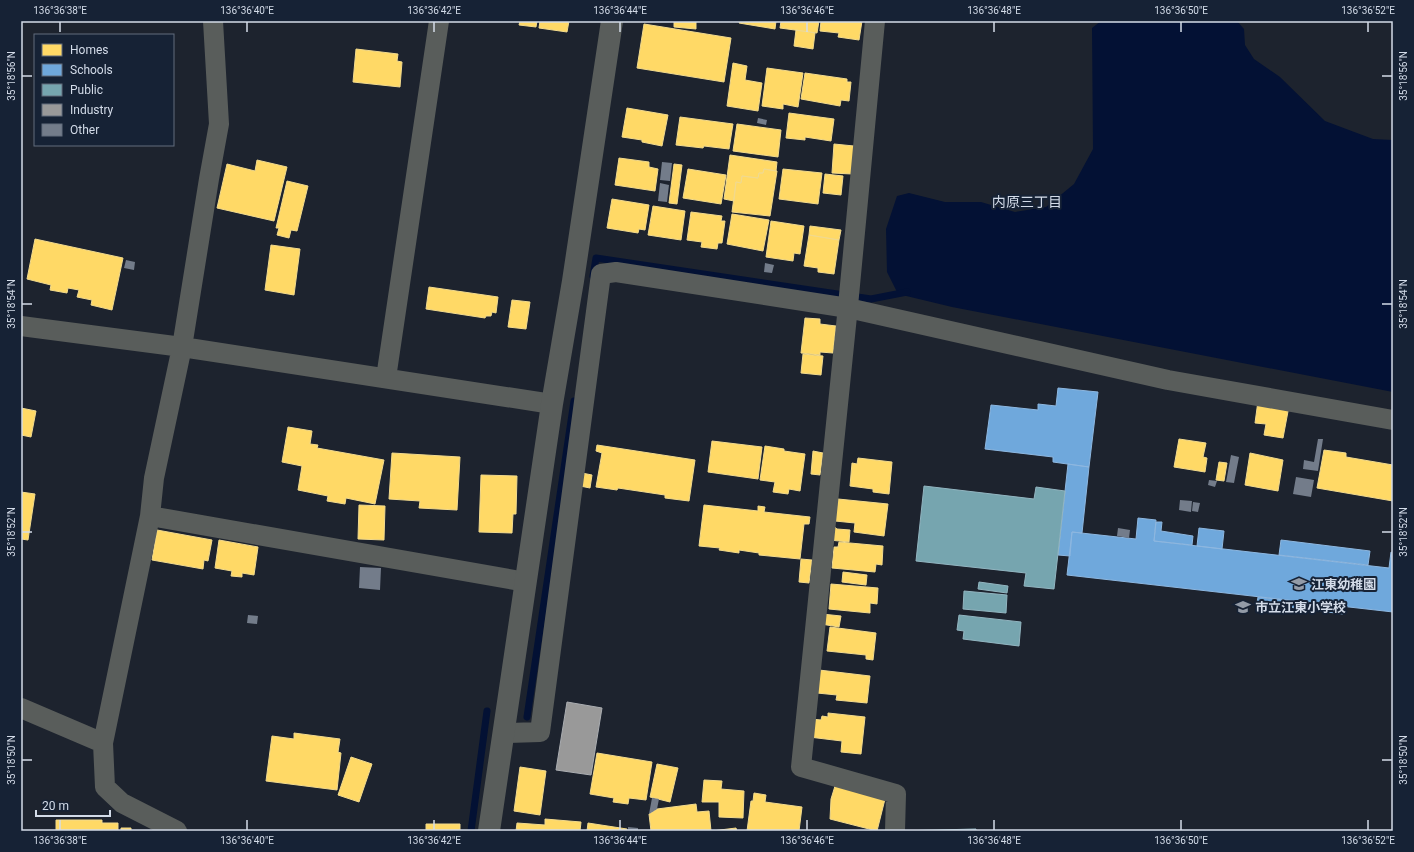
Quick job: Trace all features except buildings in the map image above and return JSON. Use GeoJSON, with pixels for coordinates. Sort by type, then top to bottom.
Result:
{"type":"FeatureCollection","features":[{"type":"Feature","properties":{"kind":"street"},"geometry":{"type":"LineString","coordinates":[[177,831],[122,803],[105,787],[103,743],[150,516],[154,478],[182,347],[219,124],[213,21]]}},
{"type":"Feature","properties":{"kind":"street"},"geometry":{"type":"LineString","coordinates":[[386,378],[438,21]]}},
{"type":"Feature","properties":{"kind":"street"},"geometry":{"type":"LineString","coordinates":[[489,831],[552,404],[576,266],[612,21]]}},
{"type":"Feature","properties":{"kind":"street"},"geometry":{"type":"LineString","coordinates":[[875,21],[848,307],[801,768],[896,794],[895,831]]}},
{"type":"Feature","properties":{"kind":"street"},"geometry":{"type":"LineString","coordinates":[[504,733],[540,732],[601,274],[616,272],[848,307],[1168,380],[1393,420]]}},
{"type":"Feature","properties":{"kind":"street"},"geometry":{"type":"LineString","coordinates":[[21,326],[182,347],[552,404]]}},
{"type":"Feature","properties":{"kind":"street"},"geometry":{"type":"LineString","coordinates":[[150,516],[526,582]]}},
{"type":"Feature","properties":{"kind":"street"},"geometry":{"type":"LineString","coordinates":[[21,708],[103,743]]}},
{"type":"Feature","properties":{"kind":"water"},"geometry":{"type":"Polygon","coordinates":[[[1101,21],[1237,21],[1244,29],[1245,45],[1254,59],[1280,77],[1325,121],[1373,139],[1393,140],[1393,392],[952,307],[898,294],[887,272],[886,229],[897,196],[909,193],[945,202],[981,202],[1015,212],[1046,207],[1074,184],[1093,149],[1092,28],[1101,21]]]}},
{"type":"Feature","properties":{"kind":"waterway"},"geometry":{"type":"LineString","coordinates":[[593,276],[596,258],[871,299],[907,292]]}},
{"type":"Feature","properties":{"kind":"waterway"},"geometry":{"type":"LineString","coordinates":[[527,717],[574,401]]}},
{"type":"Feature","properties":{"kind":"waterway"},"geometry":{"type":"LineString","coordinates":[[471,831],[487,711]]}},
{"type":"Feature","properties":{"kind":"place","name":"江東幼稚園"},"geometry":{"type":"Point","coordinates":[1299,584]}},
{"type":"Feature","properties":{"kind":"place","name":"市立江東小学校"},"geometry":{"type":"Point","coordinates":[1243,607]}},
{"type":"Feature","properties":{"kind":"district","name":"内原三丁目"},"geometry":{"type":"Point","coordinates":[1027,202]}}]}
